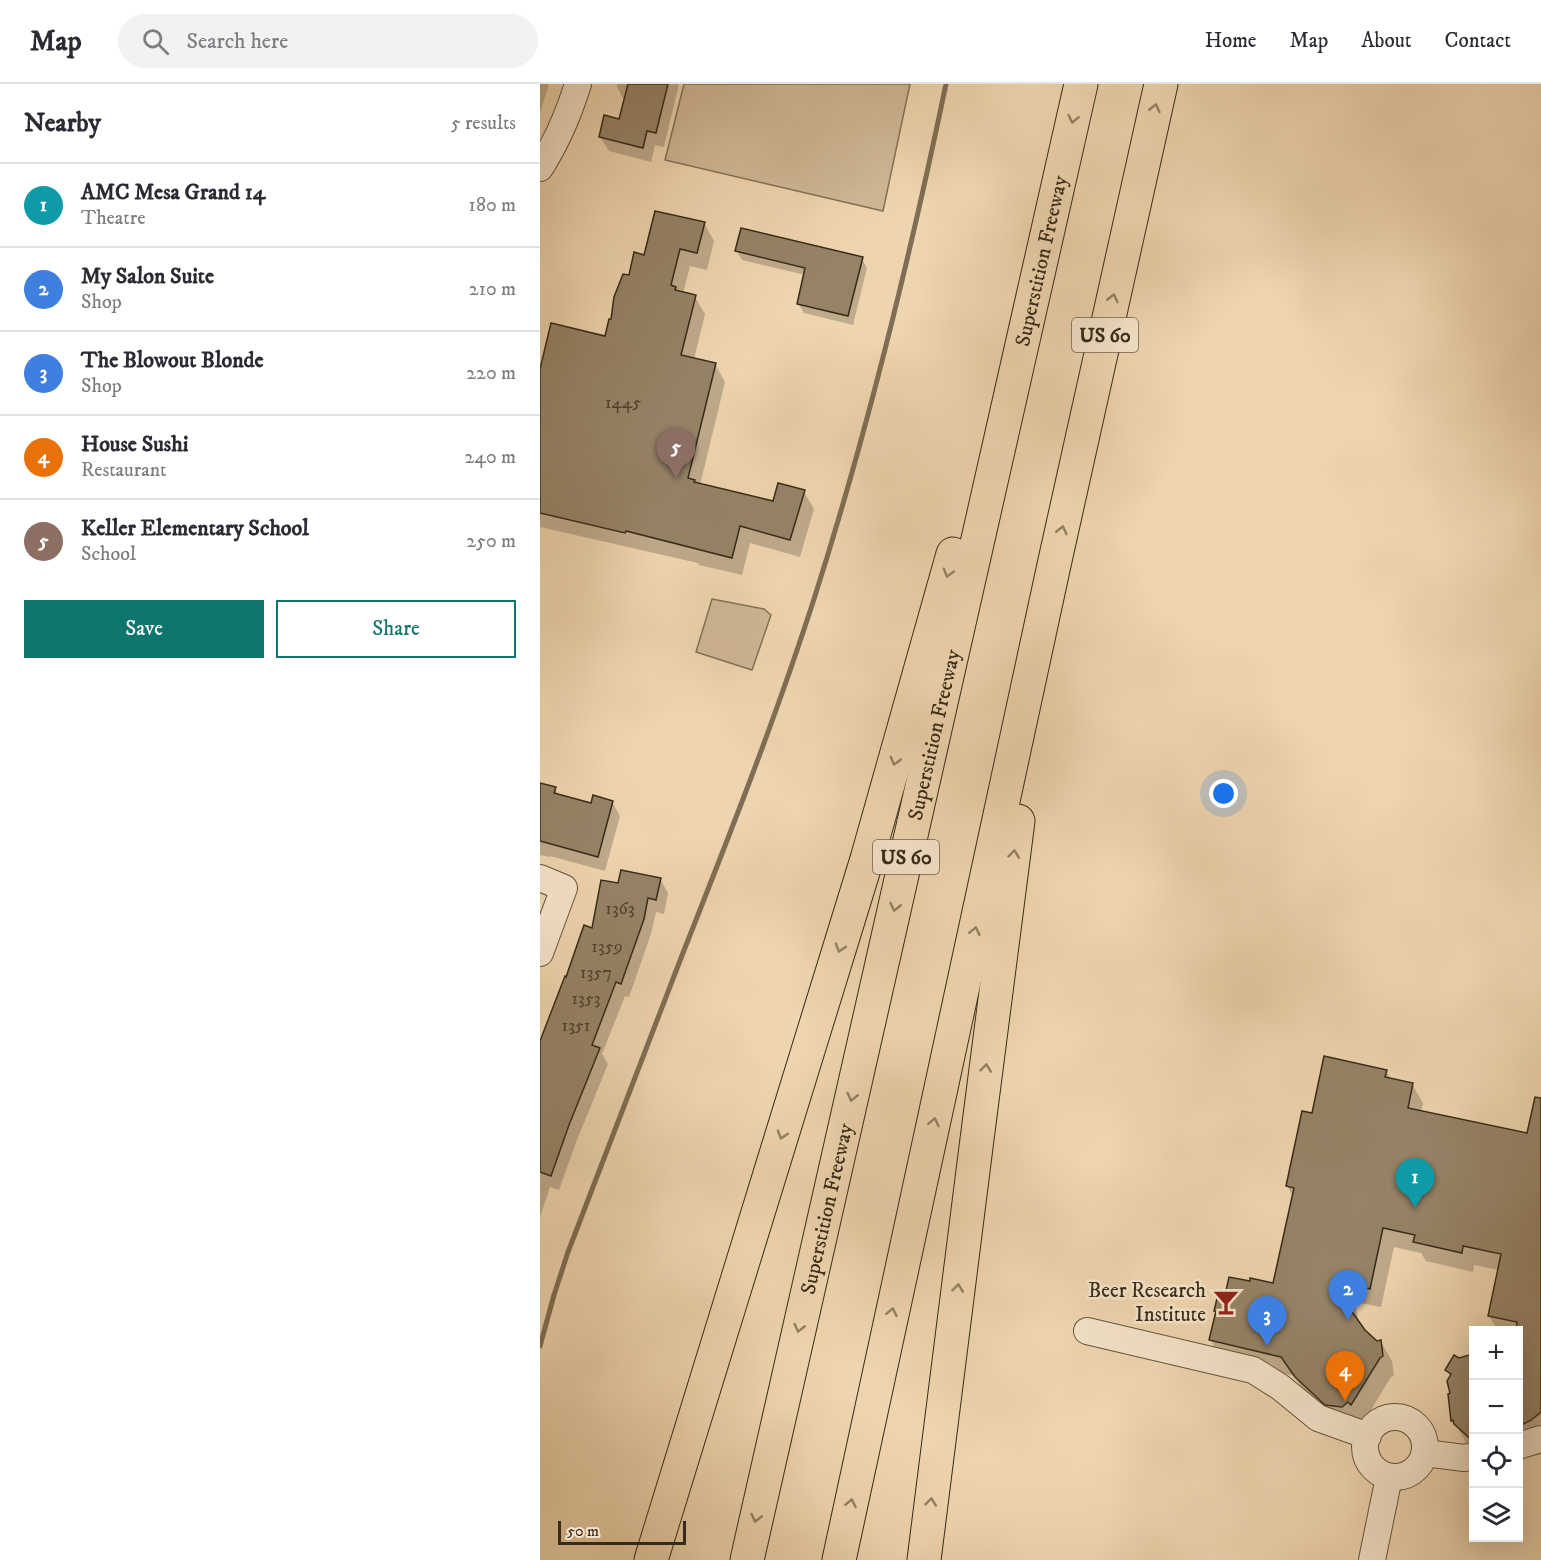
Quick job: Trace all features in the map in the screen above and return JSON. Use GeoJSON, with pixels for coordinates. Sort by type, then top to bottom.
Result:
{"type":"FeatureCollection","features":[{"type":"Feature","properties":{"kind":"highway","name":"Superstition Freeway"},"geometry":{"type":"LineString","coordinates":[[747,1560],[1081,84]]}},
{"type":"Feature","properties":{"kind":"highway","name":"US 60"},"geometry":{"type":"LineString","coordinates":[[839,1560],[1049,587],[1161,84]]}},
{"type":"Feature","properties":{"kind":"highway"},"geometry":{"type":"LineString","coordinates":[[651,1560],[867,859],[1066,153]]}},
{"type":"Feature","properties":{"kind":"highway"},"geometry":{"type":"LineString","coordinates":[[924,1560],[1049,587]]}},
{"type":"Feature","properties":{"kind":"street"},"geometry":{"type":"LineString","coordinates":[[540,168],[559,132],[578,84]]}},
{"type":"Feature","properties":{"kind":"street"},"geometry":{"type":"LineString","coordinates":[[540,878],[564,888],[540,953]]}},
{"type":"Feature","properties":{"kind":"street"},"geometry":{"type":"LineString","coordinates":[[1087,1331],[1253,1370],[1280,1387],[1318,1418],[1368,1436]]}},
{"type":"Feature","properties":{"kind":"street"},"geometry":{"type":"LineString","coordinates":[[1399,1417],[1408,1420],[1422,1434],[1425,1453],[1422,1462],[1408,1475],[1389,1477],[1374,1469],[1368,1462],[1365,1444],[1373,1427],[1380,1421],[1399,1417]]}},
{"type":"Feature","properties":{"kind":"street"},"geometry":{"type":"LineString","coordinates":[[1523,1444],[1541,1439]]}},
{"type":"Feature","properties":{"kind":"street"},"geometry":{"type":"LineString","coordinates":[[1425,1453],[1469,1457]]}},
{"type":"Feature","properties":{"kind":"street"},"geometry":{"type":"LineString","coordinates":[[1372,1560],[1389,1477]]}},
{"type":"Feature","properties":{"kind":"shaded area"},"geometry":{"type":"Polygon","coordinates":[[[684,84],[910,84],[883,211],[665,160],[684,84]]]}},
{"type":"Feature","properties":{"kind":"shaded area"},"geometry":{"type":"Polygon","coordinates":[[[712,599],[764,609],[771,615],[752,670],[696,652],[712,599]]]}},
{"type":"Feature","properties":{"kind":"building"},"geometry":{"type":"Polygon","coordinates":[[[628,84],[668,84],[656,133],[647,131],[643,148],[599,137],[604,115],[619,119],[628,84]]]}},
{"type":"Feature","properties":{"kind":"building"},"geometry":{"type":"Polygon","coordinates":[[[655,211],[705,222],[697,253],[680,249],[671,285],[676,287],[675,290],[696,295],[681,355],[716,363],[688,478],[695,480],[694,482],[773,501],[778,483],[805,490],[790,540],[740,526],[732,558],[626,531],[625,533],[540,513],[540,369],[551,323],[605,336],[609,319],[611,319],[614,297],[623,274],[629,275],[634,252],[644,255],[655,211]]]}},
{"type":"Feature","properties":{"kind":"building"},"geometry":{"type":"Polygon","coordinates":[[[741,228],[863,257],[848,316],[797,304],[805,268],[735,251],[741,228]]]}},
{"type":"Feature","properties":{"kind":"building"},"geometry":{"type":"Polygon","coordinates":[[[540,783],[556,787],[554,793],[591,803],[593,795],[613,801],[598,857],[540,841],[540,783]]]}},
{"type":"Feature","properties":{"kind":"building"},"geometry":{"type":"Polygon","coordinates":[[[621,870],[661,878],[656,900],[648,898],[644,919],[621,984],[616,982],[592,1045],[600,1048],[551,1176],[540,1172],[540,1041],[584,925],[592,928],[601,880],[618,883],[621,870]]]}},
{"type":"Feature","properties":{"kind":"building"},"geometry":{"type":"Polygon","coordinates":[[[1324,1056],[1387,1070],[1385,1077],[1413,1083],[1408,1108],[1527,1133],[1535,1097],[1541,1098],[1541,1412],[1531,1420],[1523,1424],[1523,1326],[1516,1326],[1517,1322],[1488,1316],[1501,1254],[1463,1246],[1462,1253],[1413,1242],[1415,1235],[1383,1228],[1370,1289],[1345,1283],[1350,1309],[1365,1330],[1377,1341],[1381,1340],[1383,1356],[1351,1405],[1348,1402],[1342,1407],[1325,1405],[1295,1377],[1281,1357],[1209,1340],[1218,1294],[1225,1295],[1229,1277],[1250,1281],[1250,1278],[1273,1283],[1294,1188],[1286,1186],[1302,1111],[1312,1113],[1324,1056]]]}},
{"type":"Feature","properties":{"kind":"building"},"geometry":{"type":"Polygon","coordinates":[[[1454,1355],[1459,1358],[1469,1355],[1469,1437],[1454,1424],[1453,1420],[1451,1421],[1447,1381],[1451,1374],[1445,1370],[1454,1355]]]}},
{"type":"Feature","properties":{"kind":"waterway"},"geometry":{"type":"LineString","coordinates":[[540,1346],[568,1252],[750,779],[814,599],[887,343],[946,84]]}},
{"type":"Feature","properties":{"kind":"place","name":"Keller Elementary School"},"geometry":{"type":"Point","coordinates":[676,478]}},
{"type":"Feature","properties":{"kind":"place","name":"AMC Mesa Grand 14"},"geometry":{"type":"Point","coordinates":[1415,1208]}},
{"type":"Feature","properties":{"kind":"place","name":"Beer Research Institute"},"geometry":{"type":"Point","coordinates":[1226,1302]}},
{"type":"Feature","properties":{"kind":"place","name":"My Salon Suite"},"geometry":{"type":"Point","coordinates":[1348,1320]}},
{"type":"Feature","properties":{"kind":"place","name":"The Blowout Blonde"},"geometry":{"type":"Point","coordinates":[1267,1346]}},
{"type":"Feature","properties":{"kind":"place","name":"House Sushi"},"geometry":{"type":"Point","coordinates":[1345,1401]}}]}
